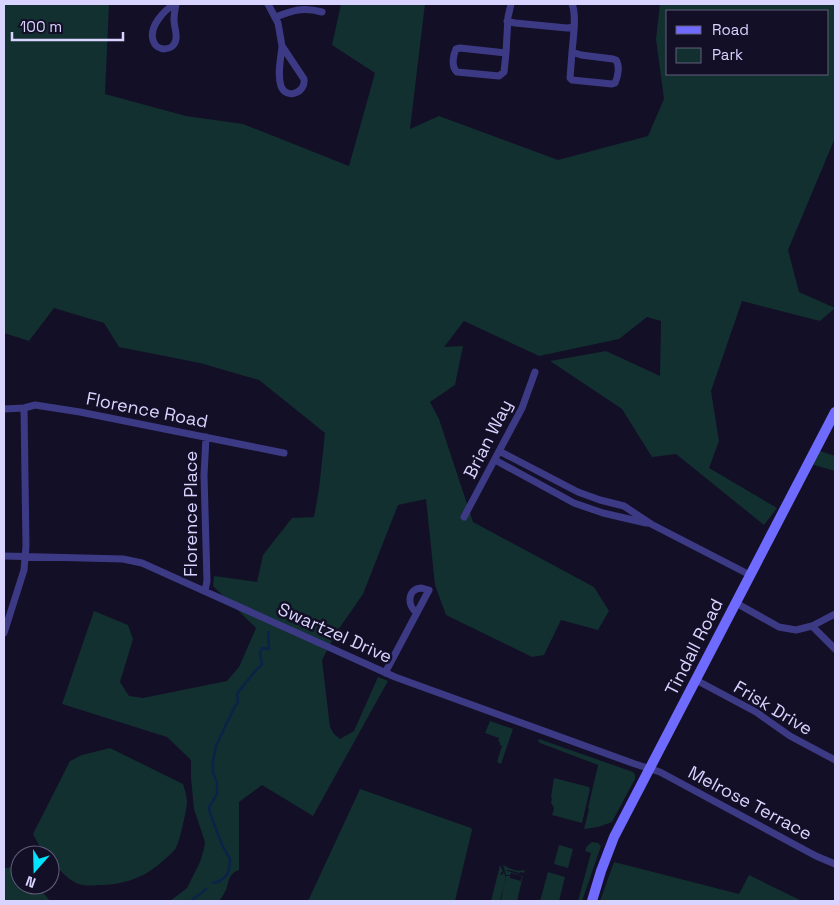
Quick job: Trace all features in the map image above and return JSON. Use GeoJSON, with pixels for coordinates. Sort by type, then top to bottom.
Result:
{"type":"FeatureCollection","features":[{"type":"Feature","properties":{"kind":"street"},"geometry":{"type":"LineString","coordinates":[[175,4],[176,41],[171,48],[162,49],[154,42],[153,32],[163,13],[175,4]]}},
{"type":"Feature","properties":{"kind":"street"},"geometry":{"type":"LineString","coordinates":[[268,4],[276,17],[280,31],[282,46],[281,85],[290,94],[297,92],[303,87],[304,79],[282,46]]}},
{"type":"Feature","properties":{"kind":"street"},"geometry":{"type":"LineString","coordinates":[[506,53],[456,49],[453,68],[457,72],[502,75],[506,53],[507,21],[511,4]]}},
{"type":"Feature","properties":{"kind":"street"},"geometry":{"type":"LineString","coordinates":[[572,4],[574,6],[574,27],[572,52],[570,78],[572,80],[615,83],[618,66],[616,60],[572,52]]}},
{"type":"Feature","properties":{"kind":"street"},"geometry":{"type":"LineString","coordinates":[[276,17],[307,8],[322,12]]}},
{"type":"Feature","properties":{"kind":"street"},"geometry":{"type":"LineString","coordinates":[[507,21],[514,24],[574,27]]}},
{"type":"Feature","properties":{"kind":"street","name":"Brian Way"},"geometry":{"type":"LineString","coordinates":[[464,517],[522,408],[535,372]]}},
{"type":"Feature","properties":{"kind":"street","name":"Florence Road"},"geometry":{"type":"LineString","coordinates":[[4,409],[24,408],[35,405],[80,412],[284,453]]}},
{"type":"Feature","properties":{"kind":"street"},"geometry":{"type":"LineString","coordinates":[[4,633],[24,570],[24,408]]}},
{"type":"Feature","properties":{"kind":"street","name":"Tindall Road"},"geometry":{"type":"LineString","coordinates":[[592,901],[609,848],[835,412]]}},
{"type":"Feature","properties":{"kind":"street","name":"Florence Place"},"geometry":{"type":"LineString","coordinates":[[205,591],[207,581],[204,475],[206,437]]}},
{"type":"Feature","properties":{"kind":"street"},"geometry":{"type":"LineString","coordinates":[[499,451],[578,492],[624,506],[651,524],[750,575]]}},
{"type":"Feature","properties":{"kind":"street"},"geometry":{"type":"LineString","coordinates":[[495,460],[574,503],[603,513],[651,524]]}},
{"type":"Feature","properties":{"kind":"street"},"geometry":{"type":"LineString","coordinates":[[547,489],[552,479]]}},
{"type":"Feature","properties":{"kind":"street"},"geometry":{"type":"LineString","coordinates":[[588,508],[592,497]]}},
{"type":"Feature","properties":{"kind":"street","name":"Swartzel Drive"},"geometry":{"type":"LineString","coordinates":[[4,556],[104,558],[132,560],[142,563],[385,672],[650,769]]}},
{"type":"Feature","properties":{"kind":"street"},"geometry":{"type":"LineString","coordinates":[[736,603],[779,627],[796,630],[812,626],[835,614]]}},
{"type":"Feature","properties":{"kind":"street"},"geometry":{"type":"LineString","coordinates":[[385,672],[417,613]]}},
{"type":"Feature","properties":{"kind":"street"},"geometry":{"type":"LineString","coordinates":[[812,626],[835,649]]}},
{"type":"Feature","properties":{"kind":"street","name":"Frisk Drive"},"geometry":{"type":"LineString","coordinates":[[696,680],[756,712],[790,736],[835,760]]}},
{"type":"Feature","properties":{"kind":"street","name":"Melrose Terrace"},"geometry":{"type":"LineString","coordinates":[[650,769],[660,772],[816,856],[835,864]]}},
{"type":"Feature","properties":{"kind":"green space"},"geometry":{"type":"Polygon","coordinates":[[[4,4],[109,4],[105,94],[186,116],[243,124],[349,166],[375,73],[332,45],[341,4],[425,4],[410,129],[439,116],[558,160],[648,136],[664,99],[656,39],[660,4],[835,4],[835,138],[788,250],[799,292],[835,308],[820,321],[742,301],[711,391],[719,441],[709,468],[777,508],[764,525],[676,454],[652,457],[622,409],[550,361],[606,351],[660,376],[661,321],[647,317],[619,339],[539,356],[464,321],[444,347],[463,346],[455,385],[430,402],[439,419],[473,522],[594,587],[609,611],[598,630],[561,620],[544,655],[532,657],[446,615],[435,585],[426,499],[398,505],[363,594],[336,633],[322,660],[330,727],[334,734],[340,739],[354,731],[378,677],[388,681],[313,816],[262,785],[239,802],[239,870],[231,875],[226,890],[219,901],[170,901],[187,888],[200,862],[204,849],[205,842],[194,809],[191,760],[167,737],[62,704],[94,611],[128,625],[133,639],[120,682],[129,696],[143,698],[227,681],[239,667],[256,628],[213,586],[214,576],[257,582],[263,555],[292,518],[314,517],[325,433],[259,380],[200,363],[119,347],[104,323],[54,308],[29,341],[4,333],[4,4]]]}},
{"type":"Feature","properties":{"kind":"green space"},"geometry":{"type":"Polygon","coordinates":[[[814,449],[835,456],[835,471],[807,463],[814,449]]]}},
{"type":"Feature","properties":{"kind":"green space"},"geometry":{"type":"Polygon","coordinates":[[[490,721],[513,729],[501,764],[497,762],[502,746],[498,741],[499,738],[485,733],[490,721]]]}},
{"type":"Feature","properties":{"kind":"green space"},"geometry":{"type":"Polygon","coordinates":[[[539,739],[633,772],[635,779],[612,822],[584,829],[598,765],[540,743],[539,739]]]}},
{"type":"Feature","properties":{"kind":"green space"},"geometry":{"type":"Polygon","coordinates":[[[110,748],[183,784],[187,803],[176,848],[158,865],[135,879],[109,885],[93,886],[76,883],[60,870],[60,845],[39,845],[33,834],[70,761],[82,755],[110,748]]]}},
{"type":"Feature","properties":{"kind":"green space"},"geometry":{"type":"Polygon","coordinates":[[[554,778],[589,787],[582,823],[552,815],[554,808],[551,803],[551,797],[554,778]]]}},
{"type":"Feature","properties":{"kind":"green space"},"geometry":{"type":"Polygon","coordinates":[[[360,789],[471,828],[455,901],[308,901],[360,789]]]}},
{"type":"Feature","properties":{"kind":"green space"},"geometry":{"type":"Polygon","coordinates":[[[592,842],[598,843],[601,846],[582,901],[578,901],[591,853],[585,851],[592,842]]]}},
{"type":"Feature","properties":{"kind":"green space"},"geometry":{"type":"Polygon","coordinates":[[[559,845],[573,849],[568,868],[554,864],[559,845]]]}},
{"type":"Feature","properties":{"kind":"green space"},"geometry":{"type":"Polygon","coordinates":[[[614,862],[739,894],[749,875],[802,901],[600,901],[614,862]]]}},
{"type":"Feature","properties":{"kind":"green space"},"geometry":{"type":"Polygon","coordinates":[[[500,865],[503,871],[500,874],[502,875],[504,872],[506,878],[500,901],[491,901],[500,865]]]}},
{"type":"Feature","properties":{"kind":"green space"},"geometry":{"type":"Polygon","coordinates":[[[503,865],[511,869],[525,870],[524,873],[520,873],[505,870],[523,876],[517,901],[501,901],[506,876],[521,881],[522,876],[511,873],[506,875],[503,865]]]}},
{"type":"Feature","properties":{"kind":"green space"},"geometry":{"type":"Polygon","coordinates":[[[10,867],[10,895],[45,895],[50,901],[4,901],[4,868],[10,867]]]}},
{"type":"Feature","properties":{"kind":"green space"},"geometry":{"type":"Polygon","coordinates":[[[548,872],[565,877],[559,901],[540,901],[548,872]]]}},
{"type":"Feature","properties":{"kind":"waterway"},"geometry":{"type":"LineString","coordinates":[[213,883],[220,881],[227,875],[230,859],[222,845],[209,807],[217,794],[217,782],[213,773],[216,746],[238,702],[237,695],[239,691],[262,665],[260,654],[262,648],[269,649],[268,632]]}},
{"type":"Feature","properties":{"kind":"waterway"},"geometry":{"type":"LineString","coordinates":[[191,901],[206,889]]}}]}
